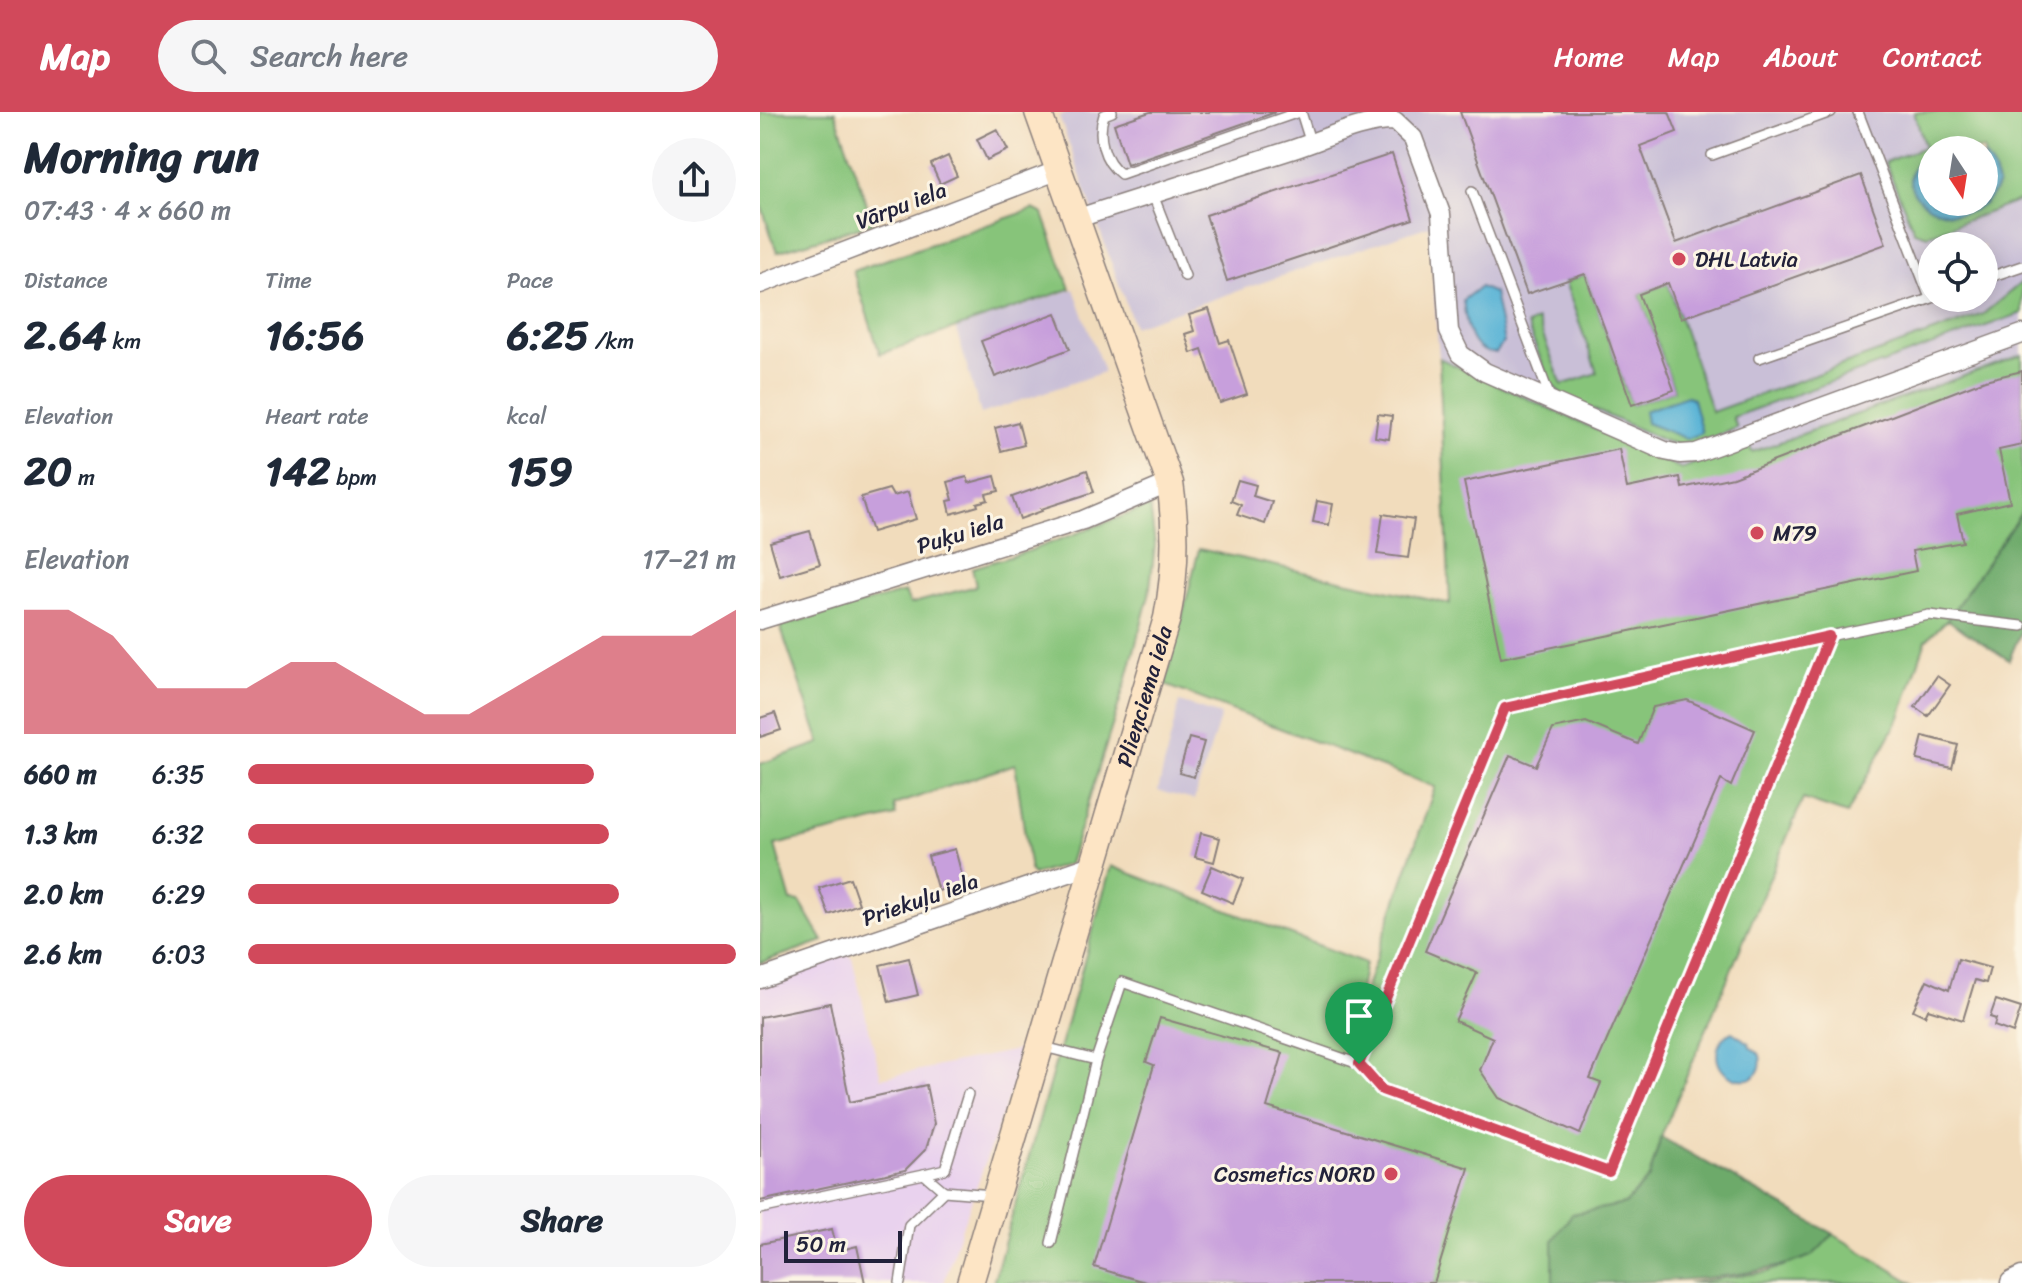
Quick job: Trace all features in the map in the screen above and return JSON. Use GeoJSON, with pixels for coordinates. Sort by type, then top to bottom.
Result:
{"type":"FeatureCollection","features":[{"type":"Feature","properties":{"kind":"main road","name":"Plieņciema iela"},"geometry":{"type":"LineString","coordinates":[[970,1283],[1174,586],[1175,515],[1170,483],[1126,352],[1038,112]]}},
{"type":"Feature","properties":{"kind":"street"},"geometry":{"type":"LineString","coordinates":[[1075,219],[1379,121],[1395,121],[1413,138],[1441,214],[1449,331],[1460,354],[1485,372],[1665,451],[1680,454],[1696,453],[2022,334]]}},
{"type":"Feature","properties":{"kind":"street","name":"Vārpu iela"},"geometry":{"type":"LineString","coordinates":[[760,284],[1059,170]]}},
{"type":"Feature","properties":{"kind":"street","name":"Puķu iela"},"geometry":{"type":"LineString","coordinates":[[760,620],[1083,520],[1170,483]]}},
{"type":"Feature","properties":{"kind":"street","name":"Priekuļu iela"},"geometry":{"type":"LineString","coordinates":[[760,979],[1095,864]]}},
{"type":"Feature","properties":{"kind":"street"},"geometry":{"type":"LineString","coordinates":[[2012,1283],[2022,1278]]}},
{"type":"Feature","properties":{"kind":"lane"},"geometry":{"type":"LineString","coordinates":[[1112,112],[1104,115],[1099,130],[1111,166],[1121,174],[1300,112],[1311,144]]}},
{"type":"Feature","properties":{"kind":"lane"},"geometry":{"type":"LineString","coordinates":[[1712,155],[1831,112]]}},
{"type":"Feature","properties":{"kind":"lane"},"geometry":{"type":"LineString","coordinates":[[1858,112],[1918,265]]}},
{"type":"Feature","properties":{"kind":"lane"},"geometry":{"type":"LineString","coordinates":[[1472,191],[1551,400]]}},
{"type":"Feature","properties":{"kind":"lane"},"geometry":{"type":"LineString","coordinates":[[1153,195],[1185,276]]}},
{"type":"Feature","properties":{"kind":"lane"},"geometry":{"type":"LineString","coordinates":[[1998,274],[2022,266]]}},
{"type":"Feature","properties":{"kind":"lane"},"geometry":{"type":"LineString","coordinates":[[1759,358],[1918,303]]}},
{"type":"Feature","properties":{"kind":"lane"},"geometry":{"type":"LineString","coordinates":[[1359,1064],[1505,708],[1929,615],[2022,626]]}},
{"type":"Feature","properties":{"kind":"lane"},"geometry":{"type":"LineString","coordinates":[[1051,1243],[1096,1060],[1122,982],[1359,1064],[1382,1090],[1609,1172],[1829,636]]}},
{"type":"Feature","properties":{"kind":"lane"},"geometry":{"type":"LineString","coordinates":[[1041,1046],[1096,1060]]}},
{"type":"Feature","properties":{"kind":"lane"},"geometry":{"type":"LineString","coordinates":[[760,1209],[945,1169],[968,1094]]}},
{"type":"Feature","properties":{"kind":"lane"},"geometry":{"type":"LineString","coordinates":[[924,1174],[944,1191],[996,1195]]}},
{"type":"Feature","properties":{"kind":"lane"},"geometry":{"type":"LineString","coordinates":[[900,1283],[909,1225],[944,1191]]}},
{"type":"Feature","properties":{"kind":"shaded area"},"geometry":{"type":"Polygon","coordinates":[[[1072,112],[1977,112],[1992,136],[1918,136],[1918,216],[1998,216],[1998,145],[2022,183],[2022,355],[1728,461],[1682,469],[1439,358],[1429,226],[1134,326],[1059,116],[1072,112]]]}},
{"type":"Feature","properties":{"kind":"shaded area"},"geometry":{"type":"Polygon","coordinates":[[[1074,289],[1104,372],[981,414],[956,329],[1074,289]]]}},
{"type":"Feature","properties":{"kind":"shaded area"},"geometry":{"type":"Polygon","coordinates":[[[1179,702],[1221,715],[1194,800],[1158,791],[1179,702]]]}},
{"type":"Feature","properties":{"kind":"shaded area"},"geometry":{"type":"Polygon","coordinates":[[[847,953],[852,958],[881,1078],[1026,1048],[944,1283],[760,1283],[760,983],[847,953]]]}},
{"type":"Feature","properties":{"kind":"green space"},"geometry":{"type":"Polygon","coordinates":[[[760,112],[835,112],[873,223],[777,252],[760,202],[760,112]]]}},
{"type":"Feature","properties":{"kind":"green space"},"geometry":{"type":"Polygon","coordinates":[[[1914,112],[2022,112],[2022,200],[1998,209],[1998,136],[1922,136],[1914,112]]]}},
{"type":"Feature","properties":{"kind":"green space"},"geometry":{"type":"Polygon","coordinates":[[[1918,150],[1918,216],[1979,216],[1935,232],[1914,231],[1885,162],[1918,150]]]}},
{"type":"Feature","properties":{"kind":"green space"},"geometry":{"type":"Polygon","coordinates":[[[1033,209],[1043,214],[1070,289],[880,354],[853,271],[1033,209]]]}},
{"type":"Feature","properties":{"kind":"green space"},"geometry":{"type":"Polygon","coordinates":[[[1585,274],[1632,405],[1674,390],[1639,294],[1668,283],[1712,412],[1985,312],[1998,312],[1998,302],[2022,282],[2022,313],[1733,417],[1737,428],[1688,447],[1665,441],[1563,396],[1550,382],[1527,325],[1537,320],[1562,385],[1597,373],[1565,282],[1585,274]]]}},
{"type":"Feature","properties":{"kind":"green space"},"geometry":{"type":"Polygon","coordinates":[[[2022,355],[2022,512],[1947,620],[1926,640],[1900,717],[1847,814],[1803,799],[1661,1137],[1649,1178],[1625,1204],[1572,1215],[1553,1240],[1553,1283],[993,1283],[1111,866],[1365,963],[1354,1022],[1435,787],[1165,685],[1199,549],[1450,604],[1439,358],[1682,469],[1747,440],[1752,452],[2022,355]]]}},
{"type":"Feature","properties":{"kind":"green space"},"geometry":{"type":"Polygon","coordinates":[[[1150,506],[1155,545],[1149,595],[1126,681],[1069,864],[1033,875],[1030,871],[1015,764],[894,805],[896,816],[775,845],[791,901],[800,902],[823,941],[760,963],[760,764],[820,743],[780,626],[905,592],[910,604],[976,586],[972,568],[1029,551],[1150,506]]]}},
{"type":"Feature","properties":{"kind":"green space"},"geometry":{"type":"Polygon","coordinates":[[[2022,512],[2022,629],[2009,660],[1947,620],[2022,512]]]}},
{"type":"Feature","properties":{"kind":"green space"},"geometry":{"type":"Polygon","coordinates":[[[1661,1137],[1833,1234],[1811,1256],[1754,1272],[1685,1280],[1553,1283],[1553,1240],[1572,1214],[1625,1204],[1649,1178],[1661,1137]]]}},
{"type":"Feature","properties":{"kind":"green space"},"geometry":{"type":"Polygon","coordinates":[[[1833,1234],[1913,1283],[1688,1283],[1767,1272],[1812,1255],[1833,1234]]]}},
{"type":"Feature","properties":{"kind":"water"},"geometry":{"type":"Polygon","coordinates":[[[1918,163],[1918,197],[1910,181],[1914,166],[1918,163]]]}},
{"type":"Feature","properties":{"kind":"water"},"geometry":{"type":"Polygon","coordinates":[[[1480,287],[1494,293],[1504,342],[1496,353],[1479,348],[1467,327],[1463,300],[1480,287]]]}},
{"type":"Feature","properties":{"kind":"water"},"geometry":{"type":"Polygon","coordinates":[[[1687,396],[1693,399],[1702,433],[1687,439],[1646,423],[1644,411],[1687,396]]]}},
{"type":"Feature","properties":{"kind":"water"},"geometry":{"type":"Polygon","coordinates":[[[1732,1032],[1760,1055],[1760,1068],[1752,1079],[1733,1078],[1718,1062],[1718,1048],[1725,1036],[1732,1032]]]}},
{"type":"Feature","properties":{"kind":"building"},"geometry":{"type":"Polygon","coordinates":[[[1150,112],[1276,112],[1127,164],[1114,124],[1150,112]]]}},
{"type":"Feature","properties":{"kind":"building","name":"DHL Latvia"},"geometry":{"type":"Polygon","coordinates":[[[1460,112],[1669,112],[1677,132],[1640,146],[1676,243],[1861,175],[1886,244],[1681,318],[1668,283],[1639,294],[1674,390],[1632,405],[1585,274],[1527,294],[1460,112]]]}},
{"type":"Feature","properties":{"kind":"building"},"geometry":{"type":"Polygon","coordinates":[[[997,129],[1008,150],[987,160],[977,139],[997,129]]]}},
{"type":"Feature","properties":{"kind":"building"},"geometry":{"type":"Polygon","coordinates":[[[1392,154],[1413,219],[1227,281],[1206,215],[1392,154]]]}},
{"type":"Feature","properties":{"kind":"building"},"geometry":{"type":"Polygon","coordinates":[[[948,156],[957,176],[940,184],[931,164],[948,156]]]}},
{"type":"Feature","properties":{"kind":"building"},"geometry":{"type":"Polygon","coordinates":[[[1209,309],[1220,343],[1229,340],[1247,394],[1220,403],[1202,349],[1191,353],[1185,334],[1194,331],[1189,315],[1209,309]]]}},
{"type":"Feature","properties":{"kind":"building"},"geometry":{"type":"Polygon","coordinates":[[[1056,313],[1070,349],[995,377],[981,341],[1056,313]]]}},
{"type":"Feature","properties":{"kind":"building"},"geometry":{"type":"Polygon","coordinates":[[[2022,371],[2022,445],[1999,450],[2010,502],[1957,514],[1963,542],[1912,551],[1916,571],[1501,658],[1464,482],[1619,449],[1627,488],[1680,477],[1682,488],[1733,477],[1985,380],[2022,371]]]}},
{"type":"Feature","properties":{"kind":"building"},"geometry":{"type":"Polygon","coordinates":[[[1378,414],[1392,416],[1389,439],[1375,437],[1378,414]]]}},
{"type":"Feature","properties":{"kind":"building"},"geometry":{"type":"Polygon","coordinates":[[[1018,422],[1024,445],[1001,451],[995,428],[1018,422]]]}},
{"type":"Feature","properties":{"kind":"building"},"geometry":{"type":"Polygon","coordinates":[[[1087,470],[1094,492],[1020,519],[1012,497],[1087,470]]]}},
{"type":"Feature","properties":{"kind":"building"},"geometry":{"type":"Polygon","coordinates":[[[995,476],[999,491],[986,494],[988,500],[977,503],[978,506],[951,514],[948,501],[953,500],[948,482],[967,477],[969,483],[995,476]]]}},
{"type":"Feature","properties":{"kind":"building"},"geometry":{"type":"Polygon","coordinates":[[[1238,480],[1256,485],[1253,496],[1272,502],[1265,524],[1237,515],[1241,505],[1231,501],[1238,480]]]}},
{"type":"Feature","properties":{"kind":"building"},"geometry":{"type":"Polygon","coordinates":[[[889,489],[893,496],[908,492],[916,519],[872,532],[861,497],[889,489]]]}},
{"type":"Feature","properties":{"kind":"building"},"geometry":{"type":"Polygon","coordinates":[[[1317,501],[1333,504],[1329,525],[1313,522],[1317,501]]]}},
{"type":"Feature","properties":{"kind":"building"},"geometry":{"type":"Polygon","coordinates":[[[1383,514],[1414,519],[1408,558],[1377,554],[1383,514]]]}},
{"type":"Feature","properties":{"kind":"building"},"geometry":{"type":"Polygon","coordinates":[[[810,531],[820,564],[780,576],[770,542],[810,531]]]}},
{"type":"Feature","properties":{"kind":"building"},"geometry":{"type":"Polygon","coordinates":[[[1937,676],[1950,685],[1928,716],[1915,707],[1937,676]]]}},
{"type":"Feature","properties":{"kind":"building"},"geometry":{"type":"Polygon","coordinates":[[[1687,700],[1755,730],[1731,786],[1721,780],[1590,1079],[1601,1083],[1580,1134],[1499,1098],[1480,1070],[1493,1038],[1455,1021],[1477,973],[1425,951],[1510,755],[1536,766],[1553,729],[1586,722],[1638,744],[1653,707],[1687,700]]]}},
{"type":"Feature","properties":{"kind":"building"},"geometry":{"type":"Polygon","coordinates":[[[775,713],[781,730],[760,737],[760,718],[775,713]]]}},
{"type":"Feature","properties":{"kind":"building"},"geometry":{"type":"Polygon","coordinates":[[[1923,736],[1958,745],[1952,768],[1917,760],[1923,736]]]}},
{"type":"Feature","properties":{"kind":"building"},"geometry":{"type":"Polygon","coordinates":[[[1189,738],[1204,742],[1194,777],[1179,773],[1189,738]]]}},
{"type":"Feature","properties":{"kind":"building"},"geometry":{"type":"Polygon","coordinates":[[[1201,833],[1220,838],[1214,862],[1195,857],[1201,833]]]}},
{"type":"Feature","properties":{"kind":"building"},"geometry":{"type":"Polygon","coordinates":[[[955,849],[964,883],[938,891],[928,856],[955,849]]]}},
{"type":"Feature","properties":{"kind":"building"},"geometry":{"type":"Polygon","coordinates":[[[1212,866],[1243,879],[1233,903],[1202,890],[1212,866]]]}},
{"type":"Feature","properties":{"kind":"building"},"geometry":{"type":"Polygon","coordinates":[[[850,878],[859,904],[829,915],[819,888],[850,878]]]}},
{"type":"Feature","properties":{"kind":"building"},"geometry":{"type":"Polygon","coordinates":[[[909,958],[918,995],[889,1002],[880,965],[909,958]]]}},
{"type":"Feature","properties":{"kind":"building"},"geometry":{"type":"Polygon","coordinates":[[[1958,959],[1990,968],[1986,983],[1975,980],[1963,1020],[1928,1009],[1925,1016],[1913,1010],[1927,980],[1949,990],[1958,959]]]}},
{"type":"Feature","properties":{"kind":"building"},"geometry":{"type":"Polygon","coordinates":[[[1996,1000],[2021,1008],[2013,1033],[1994,1026],[1996,1019],[1990,1017],[1996,1000]]]}},
{"type":"Feature","properties":{"kind":"building"},"geometry":{"type":"Polygon","coordinates":[[[830,1003],[850,1102],[926,1085],[934,1124],[926,1149],[905,1170],[760,1201],[760,1017],[830,1003]]]}},
{"type":"Feature","properties":{"kind":"building"},"geometry":{"type":"Polygon","coordinates":[[[1160,1018],[1283,1053],[1267,1107],[1469,1168],[1434,1283],[1148,1283],[1094,1267],[1154,1065],[1146,1062],[1160,1018]]]}},
{"type":"Feature","properties":{"kind":"building"},"geometry":{"type":"Polygon","coordinates":[[[832,1229],[837,1251],[857,1246],[865,1283],[760,1283],[760,1244],[832,1229]]]}},
{"type":"Feature","properties":{"kind":"place","name":"DHL Latvia"},"geometry":{"type":"Point","coordinates":[1679,259]}},
{"type":"Feature","properties":{"kind":"place","name":"M79"},"geometry":{"type":"Point","coordinates":[1757,533]}},
{"type":"Feature","properties":{"kind":"place","name":"Cosmetics NORD"},"geometry":{"type":"Point","coordinates":[1391,1174]}},
{"type":"Feature","properties":{"kind":"route"},"geometry":{"type":"LineString","coordinates":[[1829,636],[1609,1172],[1382,1090],[1359,1064],[1505,708],[1829,636]]}}]}
